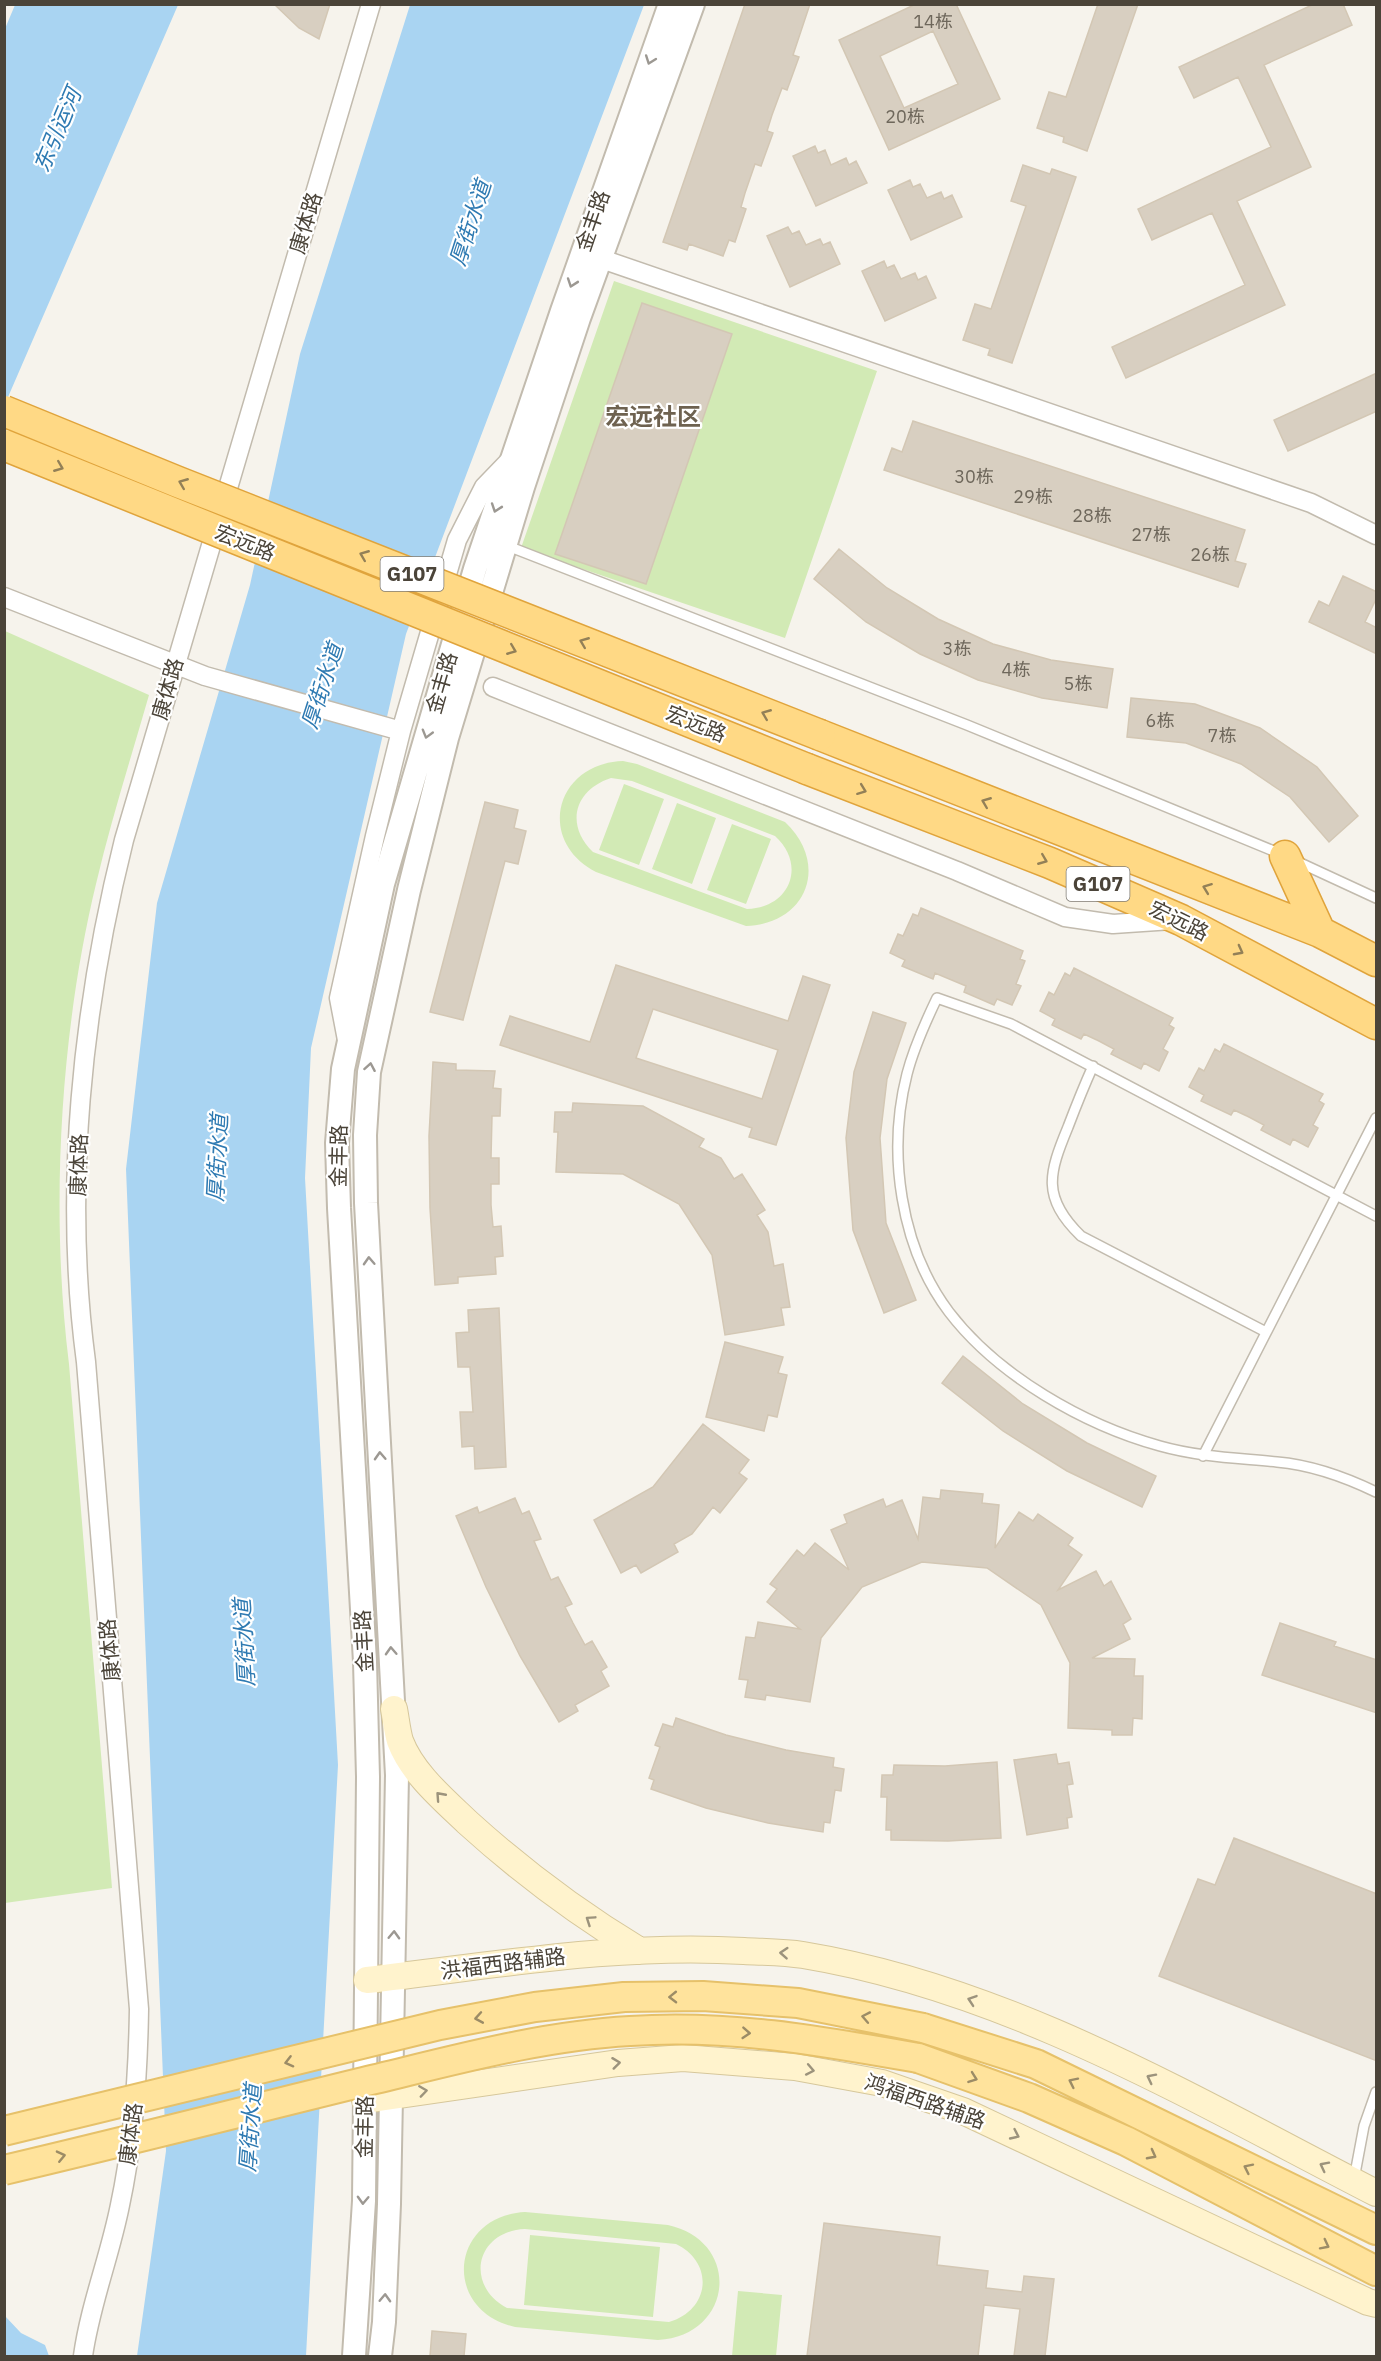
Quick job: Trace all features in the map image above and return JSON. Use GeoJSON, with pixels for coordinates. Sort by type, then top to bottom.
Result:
{"type":"FeatureCollection","features":[{"type":"Feature","properties":{"kind":"highway","name":"宏远路"},"geometry":{"type":"LineString","coordinates":[[4,411],[1320,932],[1377,961]]}},
{"type":"Feature","properties":{"kind":"highway","name":"宏远路"},"geometry":{"type":"LineString","coordinates":[[4,445],[807,769],[1050,863],[1181,920],[1377,1024]]}},
{"type":"Feature","properties":{"kind":"highway"},"geometry":{"type":"LineString","coordinates":[[1285,856],[1320,932]]}},
{"type":"Feature","properties":{"kind":"main road"},"geometry":{"type":"LineString","coordinates":[[394,1709],[400,1741],[415,1767],[445,1802],[510,1861],[591,1922],[640,1951],[693,1948],[801,1954],[909,1978],[1035,2022],[1138,2071],[1377,2193]]}},
{"type":"Feature","properties":{"kind":"main road","name":"洪福西路辅路"},"geometry":{"type":"LineString","coordinates":[[367,1980],[600,1953],[640,1951]]}},
{"type":"Feature","properties":{"kind":"main road"},"geometry":{"type":"LineString","coordinates":[[4,2131],[440,2025],[535,2007],[613,1998],[703,1996],[798,2003],[923,2028],[1036,2064],[1377,2230]]}},
{"type":"Feature","properties":{"kind":"main road"},"geometry":{"type":"LineString","coordinates":[[4,2170],[448,2062],[541,2042],[630,2031],[705,2030],[796,2037],[918,2058],[1029,2098],[1115,2136],[1377,2271]]}},
{"type":"Feature","properties":{"kind":"main road","name":"鸿福西路辅路"},"geometry":{"type":"LineString","coordinates":[[365,2100],[618,2063],[683,2058],[795,2067],[882,2083],[963,2111],[1357,2297],[1377,2304]]}},
{"type":"Feature","properties":{"kind":"street","name":"康体路"},"geometry":{"type":"LineString","coordinates":[[83,2356],[86,2333],[120,2206],[129,2158],[138,2059],[139,2009],[78,1288],[79,1146],[94,990],[110,899],[124,840],[371,4]]}},
{"type":"Feature","properties":{"kind":"street","name":"金丰路"},"geometry":{"type":"LineString","coordinates":[[354,2356],[364,2201],[368,1777],[365,1662],[339,1208],[338,1143],[343,1069],[383,884],[475,569],[495,541],[579,318],[592,256],[670,4]]}},
{"type":"Feature","properties":{"kind":"street","name":"金丰路"},"geometry":{"type":"LineString","coordinates":[[380,2356],[389,2204],[397,1832],[394,1709],[366,1203],[365,1135],[369,1072],[409,890],[514,456],[693,4]]}},
{"type":"Feature","properties":{"kind":"street"},"geometry":{"type":"LineString","coordinates":[[592,256],[1311,503],[1377,535]]}},
{"type":"Feature","properties":{"kind":"street"},"geometry":{"type":"LineString","coordinates":[[348,1044],[339,998],[400,731],[457,540],[484,487],[514,456]]}},
{"type":"Feature","properties":{"kind":"street"},"geometry":{"type":"LineString","coordinates":[[4,597],[206,676],[400,731]]}},
{"type":"Feature","properties":{"kind":"street"},"geometry":{"type":"LineString","coordinates":[[493,687],[957,871],[1065,917],[1113,924],[1181,920]]}},
{"type":"Feature","properties":{"kind":"lane"},"geometry":{"type":"LineString","coordinates":[[495,541],[968,725],[1285,856],[1377,898]]}},
{"type":"Feature","properties":{"kind":"lane"},"geometry":{"type":"LineString","coordinates":[[1377,1216],[1011,1024],[937,998],[919,1035],[907,1074],[900,1115],[898,1156],[902,1196],[911,1237],[927,1276],[949,1311],[976,1343],[1008,1369],[1062,1405],[1120,1433],[1203,1456],[1278,1462],[1316,1469],[1353,1481],[1377,1492]]}},
{"type":"Feature","properties":{"kind":"lane"},"geometry":{"type":"LineString","coordinates":[[1093,1066],[1054,1160],[1051,1181],[1055,1202],[1065,1221],[1080,1236],[1266,1332]]}},
{"type":"Feature","properties":{"kind":"lane"},"geometry":{"type":"LineString","coordinates":[[1203,1456],[1377,1118]]}},
{"type":"Feature","properties":{"kind":"lane"},"geometry":{"type":"LineString","coordinates":[[1353,2181],[1364,2126],[1377,2091]]}},
{"type":"Feature","properties":{"kind":"green space"},"geometry":{"type":"Polygon","coordinates":[[[614,281],[877,371],[785,638],[521,548],[614,281]]]}},
{"type":"Feature","properties":{"kind":"green space"},"geometry":{"type":"Polygon","coordinates":[[[5,631],[149,695],[108,836],[84,941],[67,1061],[60,1184],[63,1306],[112,1888],[5,1903],[5,631]]]}},
{"type":"Feature","properties":{"kind":"green space"},"geometry":{"type":"Polygon","coordinates":[[[623,761],[637,764],[785,822],[799,838],[809,873],[805,889],[797,903],[784,915],[767,923],[746,926],[596,872],[577,858],[565,841],[560,823],[562,805],[569,789],[582,775],[600,765],[623,761]],[[611,778],[598,784],[582,800],[578,809],[579,831],[584,842],[593,852],[747,909],[762,907],[783,893],[792,872],[785,847],[775,836],[632,781],[611,778]]]}},
{"type":"Feature","properties":{"kind":"green space"},"geometry":{"type":"Polygon","coordinates":[[[624,784],[664,799],[639,865],[599,850],[624,784]]]}},
{"type":"Feature","properties":{"kind":"green space"},"geometry":{"type":"Polygon","coordinates":[[[677,803],[716,818],[692,884],[652,869],[677,803]]]}},
{"type":"Feature","properties":{"kind":"green space"},"geometry":{"type":"Polygon","coordinates":[[[732,824],[771,839],[746,904],[707,890],[732,824]]]}},
{"type":"Feature","properties":{"kind":"green space"},"geometry":{"type":"Polygon","coordinates":[[[525,2212],[668,2225],[692,2235],[709,2250],[718,2268],[719,2287],[714,2306],[702,2323],[683,2335],[658,2340],[515,2327],[491,2317],[475,2302],[466,2284],[464,2265],[469,2246],[481,2229],[500,2217],[525,2212]],[[525,2229],[508,2232],[495,2239],[486,2249],[481,2273],[485,2286],[493,2298],[507,2308],[669,2322],[683,2316],[693,2307],[700,2297],[702,2286],[702,2274],[697,2263],[689,2252],[676,2244],[525,2229]]]}},
{"type":"Feature","properties":{"kind":"green space"},"geometry":{"type":"Polygon","coordinates":[[[530,2235],[660,2247],[653,2317],[524,2305],[530,2235]]]}},
{"type":"Feature","properties":{"kind":"green space"},"geometry":{"type":"Polygon","coordinates":[[[738,2291],[782,2295],[776,2356],[732,2356],[738,2291]]]}},
{"type":"Feature","properties":{"kind":"water","name":"东引运河"},"geometry":{"type":"Polygon","coordinates":[[[15,5],[178,5],[5,404],[4,31],[15,5]]]}},
{"type":"Feature","properties":{"kind":"water","name":"厚街水道"},"geometry":{"type":"Polygon","coordinates":[[[410,5],[644,5],[406,634],[311,1048],[305,1178],[338,1765],[306,2356],[137,2356],[166,2151],[126,1169],[157,903],[250,585],[300,354],[410,5]]]}},
{"type":"Feature","properties":{"kind":"water"},"geometry":{"type":"Polygon","coordinates":[[[5,2316],[21,2333],[45,2345],[49,2356],[5,2356],[5,2316]]]}},
{"type":"Feature","properties":{"kind":"building"},"geometry":{"type":"Polygon","coordinates":[[[274,4],[330,4],[319,39],[299,28],[274,4]]]}},
{"type":"Feature","properties":{"kind":"building"},"geometry":{"type":"Polygon","coordinates":[[[745,4],[810,4],[793,55],[799,57],[787,90],[782,88],[767,131],[773,133],[761,166],[755,164],[741,207],[746,209],[735,242],[729,240],[723,256],[689,244],[687,250],[663,242],[745,4]]]}},
{"type":"Feature","properties":{"kind":"building"},"geometry":{"type":"Polygon","coordinates":[[[916,4],[956,4],[1000,99],[889,150],[839,40],[916,4]],[[933,31],[880,56],[904,108],[958,84],[933,31]]]}},
{"type":"Feature","properties":{"kind":"building"},"geometry":{"type":"Polygon","coordinates":[[[1098,4],[1138,4],[1087,151],[1063,142],[1064,137],[1037,128],[1049,92],[1066,97],[1098,4]]]}},
{"type":"Feature","properties":{"kind":"building"},"geometry":{"type":"Polygon","coordinates":[[[1314,4],[1343,4],[1352,25],[1264,65],[1311,167],[1237,201],[1285,305],[1126,378],[1112,347],[1245,285],[1212,213],[1152,240],[1138,209],[1271,147],[1238,77],[1194,98],[1179,67],[1314,4]]]}},
{"type":"Feature","properties":{"kind":"building"},"geometry":{"type":"Polygon","coordinates":[[[815,146],[818,153],[825,150],[831,165],[846,158],[849,165],[856,161],[867,183],[816,206],[793,156],[815,146]]]}},
{"type":"Feature","properties":{"kind":"building"},"geometry":{"type":"Polygon","coordinates":[[[1023,165],[1050,174],[1052,169],[1076,177],[1012,363],[988,355],[990,349],[963,340],[975,304],[991,309],[1026,206],[1011,201],[1023,165]]]}},
{"type":"Feature","properties":{"kind":"building"},"geometry":{"type":"Polygon","coordinates":[[[910,180],[913,187],[920,184],[927,198],[941,192],[944,199],[952,195],[962,217],[911,240],[888,190],[910,180]]]}},
{"type":"Feature","properties":{"kind":"building"},"geometry":{"type":"Polygon","coordinates":[[[788,227],[792,234],[799,231],[806,245],[820,239],[823,245],[830,242],[840,264],[790,287],[767,236],[788,227]]]}},
{"type":"Feature","properties":{"kind":"building"},"geometry":{"type":"Polygon","coordinates":[[[884,261],[887,268],[894,265],[901,279],[915,273],[918,280],[926,276],[936,298],[885,321],[862,271],[884,261]]]}},
{"type":"Feature","properties":{"kind":"building"},"geometry":{"type":"Polygon","coordinates":[[[642,303],[732,334],[646,584],[555,554],[642,303]]]}},
{"type":"Feature","properties":{"kind":"building"},"geometry":{"type":"Polygon","coordinates":[[[1377,373],[1377,411],[1288,451],[1274,420],[1377,373]]]}},
{"type":"Feature","properties":{"kind":"building"},"geometry":{"type":"Polygon","coordinates":[[[913,421],[1245,530],[1235,561],[1246,564],[1238,587],[884,470],[892,448],[902,452],[913,421]]]}},
{"type":"Feature","properties":{"kind":"building"},"geometry":{"type":"Polygon","coordinates":[[[839,549],[887,588],[938,619],[993,644],[1051,660],[1113,669],[1107,708],[1042,698],[978,680],[920,654],[866,622],[814,579],[839,549]]]}},
{"type":"Feature","properties":{"kind":"building"},"geometry":{"type":"Polygon","coordinates":[[[1343,576],[1377,592],[1377,597],[1365,622],[1377,628],[1377,654],[1309,622],[1319,601],[1329,606],[1343,576]]]}},
{"type":"Feature","properties":{"kind":"building"},"geometry":{"type":"Polygon","coordinates":[[[1131,698],[1195,704],[1260,728],[1317,767],[1358,816],[1329,842],[1290,797],[1241,764],[1186,743],[1127,737],[1131,698]]]}},
{"type":"Feature","properties":{"kind":"building"},"geometry":{"type":"Polygon","coordinates":[[[485,802],[518,810],[514,828],[526,831],[518,864],[505,861],[463,1020],[430,1012],[485,802]]]}},
{"type":"Feature","properties":{"kind":"building"},"geometry":{"type":"Polygon","coordinates":[[[921,908],[1023,951],[1020,959],[1025,961],[1016,984],[1021,986],[1012,1005],[997,999],[994,1005],[964,992],[966,986],[935,973],[933,979],[902,966],[905,960],[890,953],[898,934],[903,936],[913,914],[918,916],[921,908]]]}},
{"type":"Feature","properties":{"kind":"building"},"geometry":{"type":"Polygon","coordinates":[[[616,965],[788,1021],[803,976],[830,985],[776,1145],[749,1137],[752,1128],[500,1045],[510,1016],[590,1042],[616,965]],[[653,1009],[636,1058],[762,1099],[778,1050],[653,1009]]]}},
{"type":"Feature","properties":{"kind":"building"},"geometry":{"type":"Polygon","coordinates":[[[1074,968],[1173,1018],[1169,1025],[1174,1028],[1163,1049],[1168,1052],[1159,1071],[1144,1063],[1141,1069],[1111,1054],[1114,1049],[1099,1041],[1084,1034],[1081,1039],[1052,1025],[1055,1019],[1040,1011],[1049,992],[1054,995],[1065,973],[1070,976],[1074,968]]]}},
{"type":"Feature","properties":{"kind":"building"},"geometry":{"type":"Polygon","coordinates":[[[873,1012],[906,1023],[887,1079],[880,1138],[886,1223],[916,1300],[884,1313],[853,1230],[846,1138],[854,1072],[873,1012]]]}},
{"type":"Feature","properties":{"kind":"building"},"geometry":{"type":"Polygon","coordinates":[[[1224,1044],[1323,1094],[1319,1101],[1324,1104],[1313,1125],[1318,1128],[1308,1147],[1293,1139],[1290,1145],[1261,1130],[1264,1125],[1249,1117],[1234,1110],[1231,1115],[1201,1101],[1204,1095],[1189,1087],[1199,1068],[1204,1071],[1215,1049],[1220,1052],[1224,1044]]]}},
{"type":"Feature","properties":{"kind":"building"},"geometry":{"type":"Polygon","coordinates":[[[433,1062],[456,1064],[456,1070],[495,1071],[493,1088],[501,1089],[500,1116],[492,1116],[491,1158],[499,1158],[499,1184],[491,1184],[491,1205],[493,1227],[501,1226],[503,1256],[495,1257],[496,1274],[458,1277],[458,1283],[435,1285],[430,1208],[429,1136],[433,1062]]]}},
{"type":"Feature","properties":{"kind":"building"},"geometry":{"type":"Polygon","coordinates":[[[573,1103],[643,1106],[704,1139],[699,1147],[721,1158],[734,1179],[742,1174],[765,1210],[757,1215],[768,1232],[774,1266],[783,1264],[790,1307],[781,1308],[784,1325],[725,1335],[712,1255],[679,1204],[623,1174],[556,1172],[558,1132],[554,1132],[555,1112],[572,1112],[573,1103]]]}},
{"type":"Feature","properties":{"kind":"building"},"geometry":{"type":"Polygon","coordinates":[[[499,1308],[506,1467],[475,1469],[474,1446],[462,1447],[460,1412],[473,1412],[470,1367],[458,1367],[456,1333],[469,1332],[468,1310],[499,1308]]]}},
{"type":"Feature","properties":{"kind":"building"},"geometry":{"type":"Polygon","coordinates":[[[725,1342],[783,1357],[778,1373],[787,1375],[777,1417],[768,1415],[764,1431],[706,1417],[725,1342]]]}},
{"type":"Feature","properties":{"kind":"building"},"geometry":{"type":"Polygon","coordinates":[[[963,1356],[1023,1404],[1087,1443],[1156,1476],[1142,1507],[1067,1471],[1003,1431],[942,1383],[963,1356]]]}},
{"type":"Feature","properties":{"kind":"building"},"geometry":{"type":"Polygon","coordinates":[[[703,1424],[749,1460],[739,1473],[747,1479],[720,1513],[713,1507],[692,1534],[674,1544],[678,1552],[641,1573],[636,1565],[621,1573],[594,1520],[653,1487],[703,1424]]]}},
{"type":"Feature","properties":{"kind":"building"},"geometry":{"type":"Polygon","coordinates":[[[941,1490],[983,1494],[982,1503],[999,1505],[995,1548],[1019,1512],[1033,1521],[1038,1514],[1073,1538],[1068,1545],[1082,1555],[1058,1590],[1096,1571],[1104,1586],[1111,1581],[1131,1619],[1123,1624],[1130,1639],[1092,1658],[1135,1659],[1134,1676],[1143,1676],[1142,1719],[1133,1718],[1132,1735],[1112,1735],[1112,1730],[1068,1728],[1070,1663],[1041,1605],[987,1568],[922,1562],[862,1587],[821,1638],[810,1702],[766,1695],[765,1700],[745,1697],[748,1680],[739,1679],[746,1637],[755,1638],[758,1622],[800,1629],[767,1602],[777,1589],[770,1584],[797,1550],[804,1556],[815,1543],[849,1570],[831,1530],[847,1523],[844,1515],[883,1499],[886,1507],[902,1500],[918,1539],[923,1497],[940,1499],[941,1490]]]}},
{"type":"Feature","properties":{"kind":"building"},"geometry":{"type":"Polygon","coordinates":[[[515,1498],[522,1514],[529,1511],[541,1539],[534,1541],[551,1580],[558,1577],[572,1604],[565,1607],[573,1623],[585,1645],[592,1641],[607,1667],[601,1671],[609,1686],[575,1705],[578,1711],[559,1722],[520,1656],[486,1587],[456,1516],[477,1507],[479,1513],[515,1498]]]}},
{"type":"Feature","properties":{"kind":"building"},"geometry":{"type":"Polygon","coordinates":[[[1280,1623],[1336,1642],[1334,1646],[1377,1660],[1377,1713],[1262,1675],[1280,1623]]]}},
{"type":"Feature","properties":{"kind":"building"},"geometry":{"type":"Polygon","coordinates":[[[676,1718],[726,1735],[786,1750],[834,1758],[833,1767],[844,1769],[841,1791],[835,1790],[830,1823],[824,1822],[823,1832],[768,1823],[706,1808],[651,1789],[654,1780],[649,1778],[660,1747],[655,1745],[663,1724],[673,1727],[676,1718]]]}},
{"type":"Feature","properties":{"kind":"building"},"geometry":{"type":"Polygon","coordinates":[[[1056,1754],[1058,1764],[1069,1762],[1073,1784],[1067,1785],[1072,1817],[1067,1818],[1068,1828],[1027,1835],[1014,1760],[1056,1754]]]}},
{"type":"Feature","properties":{"kind":"building"},"geometry":{"type":"Polygon","coordinates":[[[997,1762],[1001,1838],[948,1841],[891,1840],[891,1830],[886,1830],[887,1797],[881,1797],[882,1775],[893,1775],[894,1765],[945,1766],[997,1762]]]}},
{"type":"Feature","properties":{"kind":"building"},"geometry":{"type":"Polygon","coordinates":[[[1234,1838],[1377,1894],[1377,2061],[1159,1976],[1198,1879],[1215,1885],[1234,1838]]]}},
{"type":"Feature","properties":{"kind":"building"},"geometry":{"type":"Polygon","coordinates":[[[824,2223],[940,2237],[937,2265],[988,2271],[986,2288],[1022,2292],[1024,2276],[1054,2279],[1045,2356],[1014,2356],[1020,2309],[984,2305],[978,2356],[807,2356],[824,2223]]]}},
{"type":"Feature","properties":{"kind":"building"},"geometry":{"type":"Polygon","coordinates":[[[432,2331],[466,2334],[464,2356],[430,2356],[432,2331]]]}},
{"type":"Feature","properties":{"kind":"district","name":"宏远社区"},"geometry":{"type":"Point","coordinates":[653,417]}}]}
